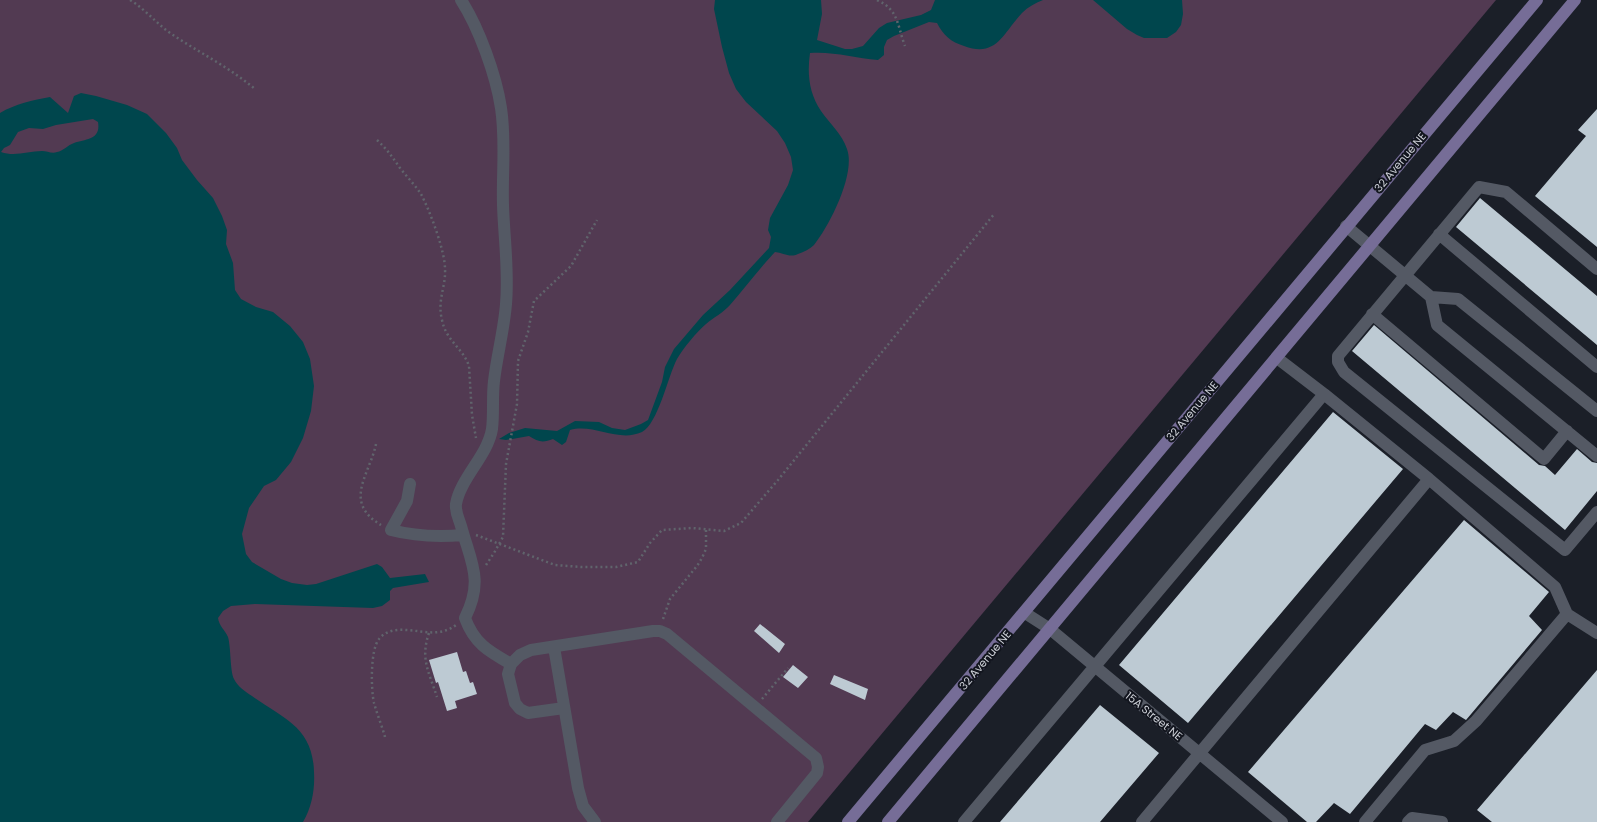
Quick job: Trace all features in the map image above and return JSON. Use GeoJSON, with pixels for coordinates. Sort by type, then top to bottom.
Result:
{"type":"FeatureCollection","features":[{"type":"Feature","properties":{"kind":"main road","name":"32 Avenue NE"},"geometry":{"type":"LineString","coordinates":[[848,822],[1346,226],[1537,0]]}},
{"type":"Feature","properties":{"kind":"main road"},"geometry":{"type":"LineString","coordinates":[[888,822],[1575,0]]}},
{"type":"Feature","properties":{"kind":"street"},"geometry":{"type":"LineString","coordinates":[[461,0],[470,15],[484,48],[501,108],[506,303],[502,340],[494,381],[492,429],[488,444],[460,494],[456,505],[457,515],[473,563],[476,580],[470,607],[465,618],[470,632],[485,648],[510,664]]}},
{"type":"Feature","properties":{"kind":"street"},"geometry":{"type":"LineString","coordinates":[[1597,269],[1506,192],[1478,188],[1338,356],[1338,362],[1344,372],[1565,550],[1597,512]]}},
{"type":"Feature","properties":{"kind":"street"},"geometry":{"type":"LineString","coordinates":[[1346,226],[1431,297],[1458,299],[1595,405]]}},
{"type":"Feature","properties":{"kind":"street"},"geometry":{"type":"LineString","coordinates":[[1439,234],[1597,367]]}},
{"type":"Feature","properties":{"kind":"street"},"geometry":{"type":"LineString","coordinates":[[1431,297],[1437,325],[1597,456]]}},
{"type":"Feature","properties":{"kind":"street"},"geometry":{"type":"LineString","coordinates":[[1372,314],[1544,459],[1567,431]]}},
{"type":"Feature","properties":{"kind":"street"},"geometry":{"type":"LineString","coordinates":[[1277,358],[1324,394],[1428,479],[1555,587],[1567,614],[1597,633]]}},
{"type":"Feature","properties":{"kind":"street"},"geometry":{"type":"LineString","coordinates":[[964,822],[1324,394]]}},
{"type":"Feature","properties":{"kind":"street"},"geometry":{"type":"LineString","coordinates":[[1142,822],[1428,479]]}},
{"type":"Feature","properties":{"kind":"street"},"geometry":{"type":"LineString","coordinates":[[410,484],[407,501],[390,530],[411,535],[463,535]]}},
{"type":"Feature","properties":{"kind":"street","name":"15A Street NE"},"geometry":{"type":"LineString","coordinates":[[1025,612],[1050,629],[1282,822]]}},
{"type":"Feature","properties":{"kind":"street"},"geometry":{"type":"LineString","coordinates":[[1365,822],[1425,750],[1454,741],[1476,721],[1567,614]]}},
{"type":"Feature","properties":{"kind":"street"},"geometry":{"type":"LineString","coordinates":[[564,708],[528,713],[520,709],[515,703],[512,694],[508,674],[510,664],[520,655],[531,650],[660,630],[672,638],[816,758],[818,766],[817,773],[777,822]]}},
{"type":"Feature","properties":{"kind":"street"},"geometry":{"type":"LineString","coordinates":[[554,647],[578,788],[583,806],[595,822]]}},
{"type":"Feature","properties":{"kind":"street"},"geometry":{"type":"LineString","coordinates":[[1408,822],[1412,818],[1442,822]]}},
{"type":"Feature","properties":{"kind":"path"},"geometry":{"type":"LineString","coordinates":[[130,0],[144,9],[155,22],[235,73],[255,89]]}},
{"type":"Feature","properties":{"kind":"path"},"geometry":{"type":"LineString","coordinates":[[877,0],[891,8],[896,15],[896,22],[905,46]]}},
{"type":"Feature","properties":{"kind":"path"},"geometry":{"type":"LineString","coordinates":[[377,140],[387,149],[400,169],[421,194],[432,220],[445,261],[445,271],[440,296],[440,309],[446,334],[462,352],[467,359],[469,366],[472,415],[478,461]]}},
{"type":"Feature","properties":{"kind":"path"},"geometry":{"type":"LineString","coordinates":[[463,535],[479,536],[555,565],[616,567],[638,562],[650,543],[662,530],[692,528],[724,531],[741,523],[778,480],[995,213]]}},
{"type":"Feature","properties":{"kind":"path"},"geometry":{"type":"LineString","coordinates":[[476,580],[503,537],[506,464],[517,404],[518,361],[528,332],[534,301],[571,266],[597,220]]}},
{"type":"Feature","properties":{"kind":"path"},"geometry":{"type":"LineString","coordinates":[[376,444],[360,489],[360,499],[369,516],[390,530]]}},
{"type":"Feature","properties":{"kind":"path"},"geometry":{"type":"LineString","coordinates":[[660,630],[670,599],[702,558],[706,549],[706,529]]}},
{"type":"Feature","properties":{"kind":"path"},"geometry":{"type":"LineString","coordinates":[[385,737],[374,701],[372,680],[376,645],[382,636],[387,632],[395,630],[429,633],[452,629],[465,618]]}},
{"type":"Feature","properties":{"kind":"path"},"geometry":{"type":"LineString","coordinates":[[429,633],[424,657],[437,696]]}},
{"type":"Feature","properties":{"kind":"path"},"geometry":{"type":"LineString","coordinates":[[767,693],[788,668]]}},
{"type":"Feature","properties":{"kind":"shaded area"},"geometry":{"type":"Polygon","coordinates":[[[0,0],[1496,0],[808,822],[0,822],[0,0]]]}},
{"type":"Feature","properties":{"kind":"water"},"geometry":{"type":"Polygon","coordinates":[[[715,0],[821,0],[822,14],[817,40],[845,49],[852,49],[863,46],[879,28],[887,23],[921,15],[931,10],[935,0],[1043,0],[1024,11],[998,42],[984,49],[975,49],[955,42],[942,31],[937,23],[929,22],[887,40],[884,47],[884,55],[878,60],[835,54],[810,53],[809,76],[811,90],[821,111],[836,129],[845,144],[849,159],[845,185],[840,198],[827,225],[814,245],[811,248],[795,255],[775,252],[736,299],[694,336],[677,359],[658,410],[648,427],[642,432],[633,435],[624,435],[588,429],[570,430],[566,442],[562,445],[553,439],[541,441],[535,440],[529,436],[506,440],[499,439],[509,433],[525,428],[557,431],[575,421],[599,422],[612,428],[625,430],[648,420],[662,382],[665,367],[674,349],[703,315],[730,290],[769,248],[771,237],[768,230],[770,218],[788,185],[793,170],[791,157],[785,143],[777,131],[746,102],[736,89],[729,73],[722,47],[714,9],[715,0]]]}},
{"type":"Feature","properties":{"kind":"water"},"geometry":{"type":"Polygon","coordinates":[[[1093,0],[1182,0],[1183,14],[1181,25],[1176,32],[1167,38],[1144,38],[1127,29],[1093,0]]]}},
{"type":"Feature","properties":{"kind":"water"},"geometry":{"type":"Polygon","coordinates":[[[81,93],[127,105],[147,114],[166,133],[177,148],[182,160],[213,198],[222,216],[227,230],[226,244],[233,263],[235,290],[241,299],[256,307],[273,312],[290,326],[303,342],[310,359],[314,386],[311,411],[303,438],[291,462],[276,480],[264,486],[249,508],[242,534],[246,554],[252,562],[281,579],[292,583],[307,585],[316,584],[377,564],[382,567],[390,578],[425,574],[429,582],[393,588],[390,591],[390,600],[382,606],[373,608],[255,604],[231,606],[223,611],[218,618],[228,637],[235,682],[244,691],[294,725],[308,744],[312,757],[314,785],[311,804],[303,822],[0,822],[0,113],[24,103],[50,97],[68,113],[74,96],[81,93]],[[93,119],[56,125],[43,129],[29,128],[18,132],[10,145],[4,148],[1,152],[11,154],[44,151],[53,153],[72,144],[95,136],[98,128],[98,122],[93,119]]]}},
{"type":"Feature","properties":{"kind":"building"},"geometry":{"type":"Polygon","coordinates":[[[1597,109],[1597,247],[1535,196],[1586,136],[1578,130],[1597,109]]]}},
{"type":"Feature","properties":{"kind":"building"},"geometry":{"type":"Polygon","coordinates":[[[1480,198],[1597,296],[1597,345],[1456,227],[1480,198]]]}},
{"type":"Feature","properties":{"kind":"building"},"geometry":{"type":"Polygon","coordinates":[[[1374,325],[1539,465],[1545,466],[1555,475],[1577,449],[1592,462],[1597,463],[1597,491],[1565,530],[1352,351],[1374,325]]]}},
{"type":"Feature","properties":{"kind":"building"},"geometry":{"type":"Polygon","coordinates":[[[1333,412],[1403,469],[1188,723],[1119,665],[1333,412]]]}},
{"type":"Feature","properties":{"kind":"building"},"geometry":{"type":"Polygon","coordinates":[[[1464,520],[1549,592],[1529,616],[1542,630],[1466,720],[1453,712],[1436,730],[1425,724],[1350,814],[1334,803],[1316,822],[1307,822],[1248,772],[1464,520]]]}},
{"type":"Feature","properties":{"kind":"building"},"geometry":{"type":"Polygon","coordinates":[[[760,624],[785,644],[779,653],[754,631],[760,624]]]}},
{"type":"Feature","properties":{"kind":"building"},"geometry":{"type":"Polygon","coordinates":[[[457,652],[463,672],[466,671],[470,683],[473,682],[477,694],[455,701],[457,708],[447,711],[429,660],[457,652]]]}},
{"type":"Feature","properties":{"kind":"building"},"geometry":{"type":"Polygon","coordinates":[[[793,665],[808,677],[798,688],[783,677],[793,665]]]}},
{"type":"Feature","properties":{"kind":"building"},"geometry":{"type":"Polygon","coordinates":[[[1597,670],[1597,822],[1492,822],[1477,810],[1597,670]]]}},
{"type":"Feature","properties":{"kind":"building"},"geometry":{"type":"Polygon","coordinates":[[[834,675],[868,689],[865,700],[830,684],[834,675]]]}},
{"type":"Feature","properties":{"kind":"building"},"geometry":{"type":"Polygon","coordinates":[[[1100,705],[1159,753],[1100,822],[1000,822],[1100,705]]]}}]}
